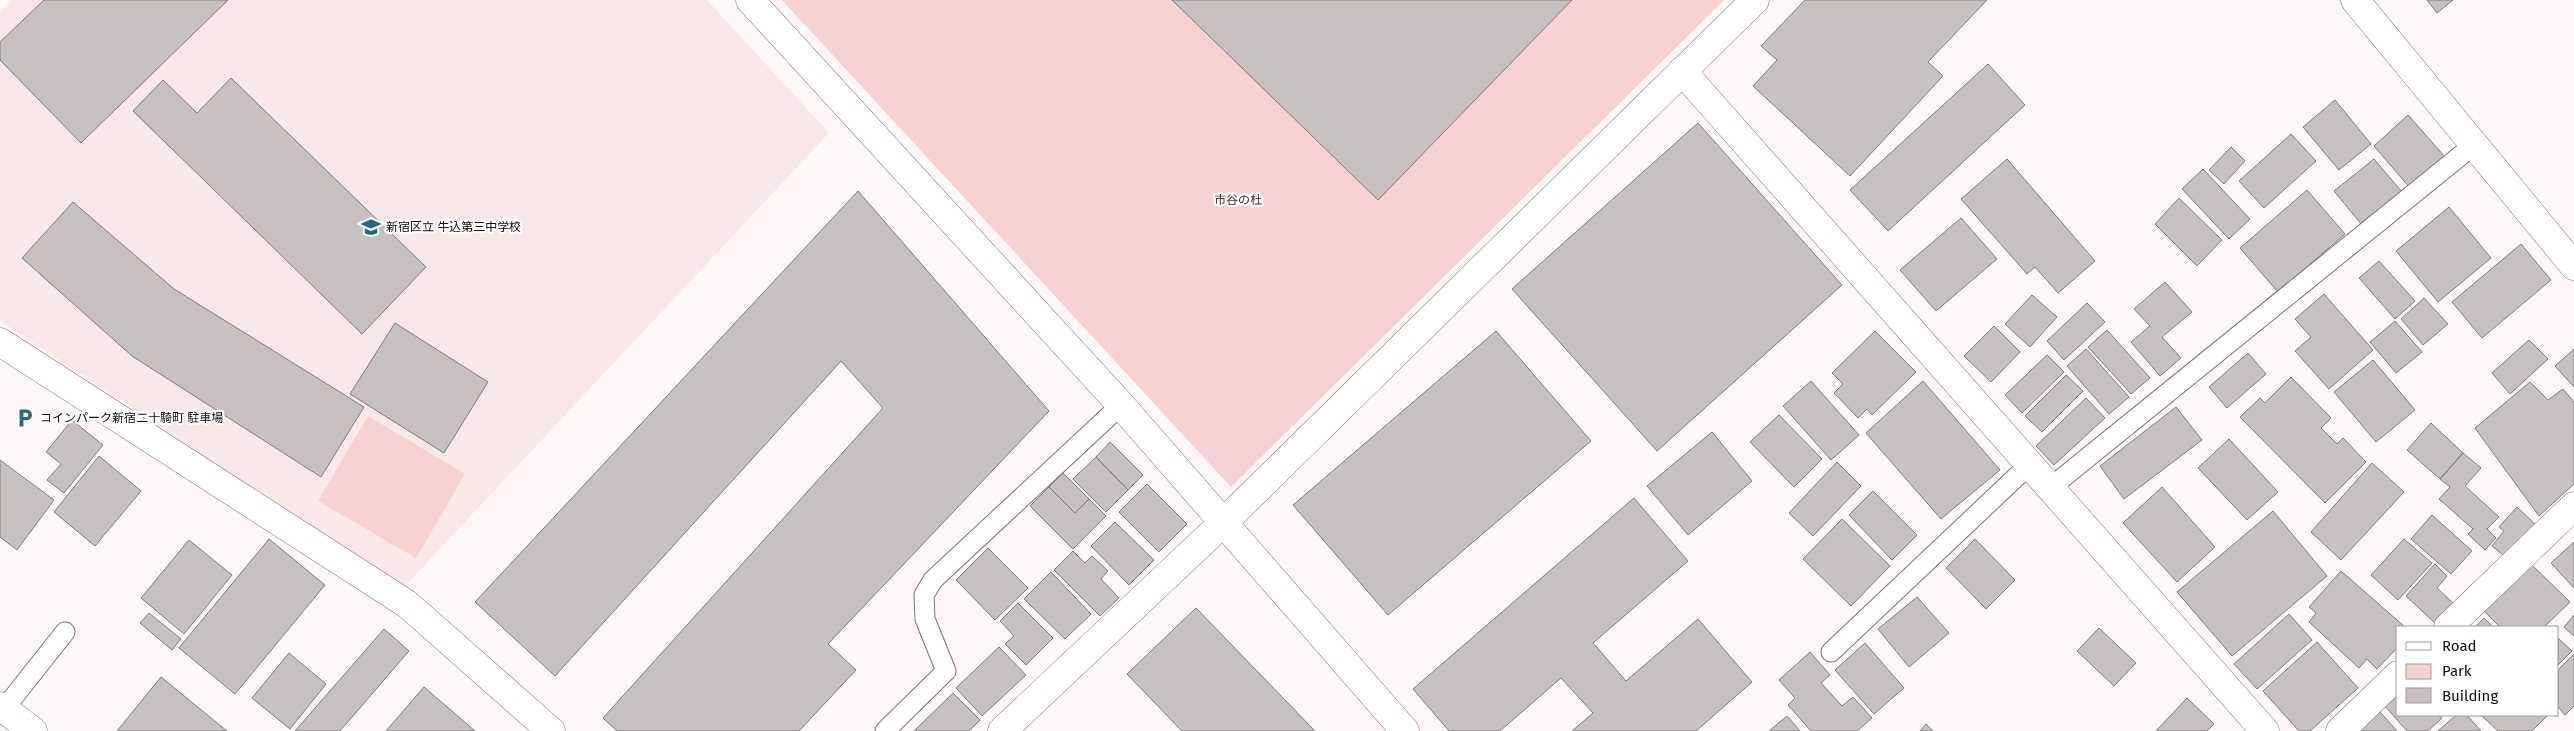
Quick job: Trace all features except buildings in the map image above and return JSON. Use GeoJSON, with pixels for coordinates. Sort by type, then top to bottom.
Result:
{"type":"FeatureCollection","features":[{"type":"Feature","properties":{"kind":"street"},"geometry":{"type":"LineString","coordinates":[[750,0],[1121,405],[1225,522],[1404,731]]}},
{"type":"Feature","properties":{"kind":"street"},"geometry":{"type":"LineString","coordinates":[[1002,731],[1225,522],[1755,0]]}},
{"type":"Feature","properties":{"kind":"street"},"geometry":{"type":"LineString","coordinates":[[2355,0],[2574,266]]}},
{"type":"Feature","properties":{"kind":"street"},"geometry":{"type":"LineString","coordinates":[[1682,71],[2265,731]]}},
{"type":"Feature","properties":{"kind":"street"},"geometry":{"type":"LineString","coordinates":[[0,342],[407,604],[550,731]]}},
{"type":"Feature","properties":{"kind":"street"},"geometry":{"type":"LineString","coordinates":[[2449,626],[2574,506]]}},
{"type":"Feature","properties":{"kind":"street"},"geometry":{"type":"LineString","coordinates":[[2340,731],[2396,677]]}},
{"type":"Feature","properties":{"kind":"street"},"geometry":{"type":"LineString","coordinates":[[2,708],[33,731]]}},
{"type":"Feature","properties":{"kind":"lane"},"geometry":{"type":"LineString","coordinates":[[2050,488],[2475,144]]}},
{"type":"Feature","properties":{"kind":"lane"},"geometry":{"type":"LineString","coordinates":[[885,731],[946,670],[925,619],[924,595],[933,580],[1121,405]]}},
{"type":"Feature","properties":{"kind":"lane"},"geometry":{"type":"LineString","coordinates":[[1831,652],[2029,465]]}},
{"type":"Feature","properties":{"kind":"lane"},"geometry":{"type":"LineString","coordinates":[[2,708],[66,632]]}},
{"type":"Feature","properties":{"kind":"shaded area","name":"新宿区立 牛込第三中学校"},"geometry":{"type":"Polygon","coordinates":[[[12,0],[707,0],[829,133],[404,587],[0,321],[0,12],[12,0]]]}},
{"type":"Feature","properties":{"kind":"green space","name":"市谷の杜"},"geometry":{"type":"Polygon","coordinates":[[[782,0],[1724,0],[1231,487],[782,0]]]}},
{"type":"Feature","properties":{"kind":"green space"},"geometry":{"type":"Polygon","coordinates":[[[368,416],[465,474],[416,558],[318,501],[368,416]]]}},
{"type":"Feature","properties":{"kind":"place","name":"新宿区立 牛込第三中学校"},"geometry":{"type":"Point","coordinates":[371,227]}},
{"type":"Feature","properties":{"kind":"place","name":"コインパーク新宿二十騎町 駐車場"},"geometry":{"type":"Point","coordinates":[25,418]}}]}
